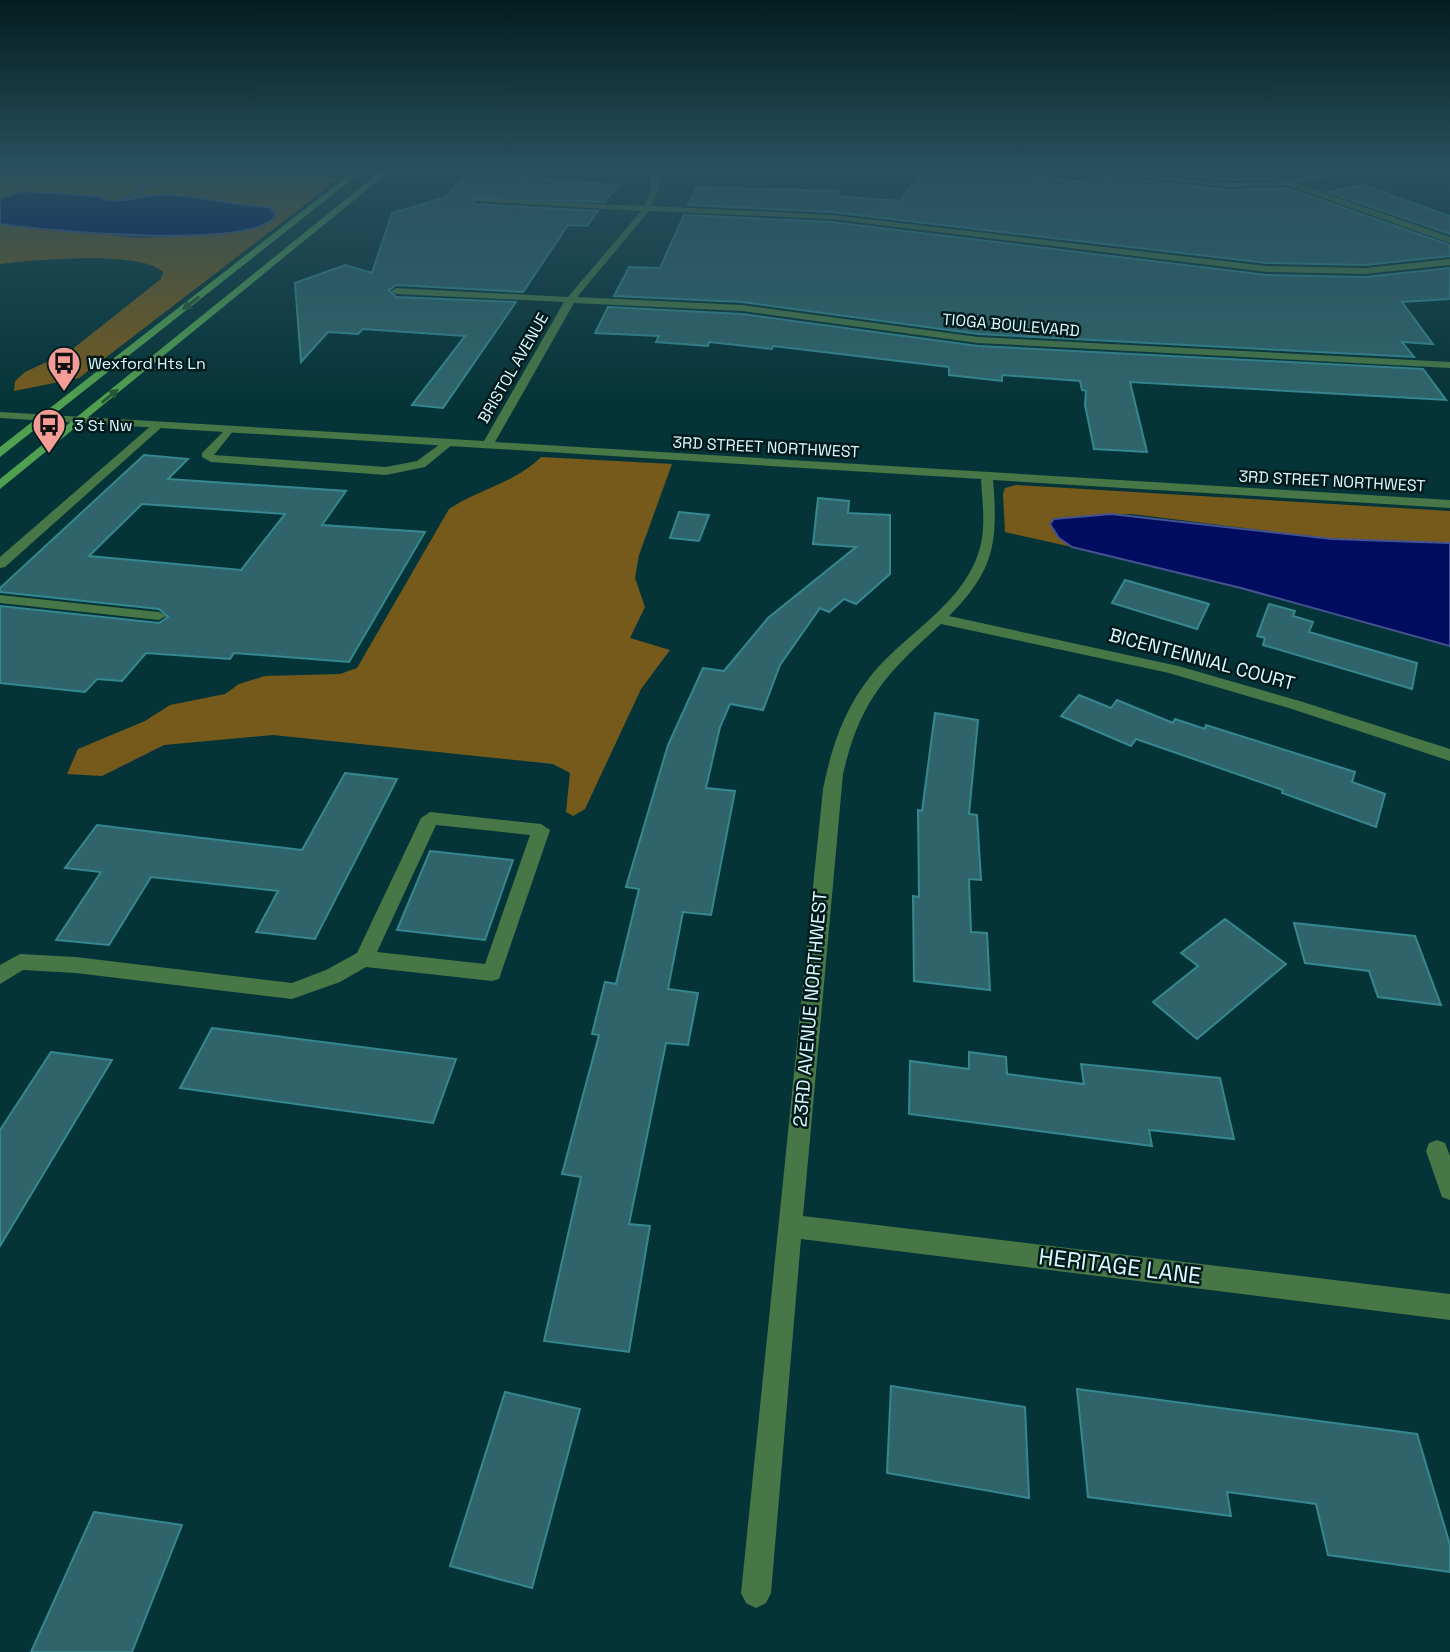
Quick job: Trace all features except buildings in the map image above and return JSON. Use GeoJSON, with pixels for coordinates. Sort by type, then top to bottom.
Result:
{"type":"FeatureCollection","features":[{"type":"Feature","properties":{"kind":"main road"},"geometry":{"type":"LineString","coordinates":[[0,453],[262,247]]}},
{"type":"Feature","properties":{"kind":"main road"},"geometry":{"type":"LineString","coordinates":[[0,485],[292,247]]}},
{"type":"Feature","properties":{"kind":"street","name":"BRISTOL AVENUE"},"geometry":{"type":"LineString","coordinates":[[487,446],[571,299],[588,273],[615,247]]}},
{"type":"Feature","properties":{"kind":"street"},"geometry":{"type":"LineString","coordinates":[[1079,247],[1267,270],[1365,271],[1450,262]]}},
{"type":"Feature","properties":{"kind":"street","name":"TIOGA BOULEVARD"},"geometry":{"type":"LineString","coordinates":[[396,291],[789,313],[953,337],[1036,344],[1450,365]]}},
{"type":"Feature","properties":{"kind":"street","name":"3RD STREET NORTHWEST"},"geometry":{"type":"LineString","coordinates":[[0,415],[1450,504]]}},
{"type":"Feature","properties":{"kind":"street"},"geometry":{"type":"LineString","coordinates":[[0,564],[157,426]]}},
{"type":"Feature","properties":{"kind":"street"},"geometry":{"type":"LineString","coordinates":[[228,430],[206,455],[211,458],[386,471],[421,464],[447,444]]}},
{"type":"Feature","properties":{"kind":"street","name":"23RD AVENUE NORTHWEST"},"geometry":{"type":"LineString","coordinates":[[756,1593],[831,789],[839,748],[854,711],[876,679],[940,619],[963,594],[979,569],[988,544],[987,476]]}},
{"type":"Feature","properties":{"kind":"street"},"geometry":{"type":"LineString","coordinates":[[0,599],[159,615]]}},
{"type":"Feature","properties":{"kind":"street","name":"BICENTENNIAL COURT"},"geometry":{"type":"LineString","coordinates":[[940,619],[1082,647],[1204,677],[1450,755]]}},
{"type":"Feature","properties":{"kind":"street"},"geometry":{"type":"LineString","coordinates":[[0,976],[20,962],[76,965],[292,991],[332,976],[364,959],[492,974],[541,830],[430,818],[364,959]]}},
{"type":"Feature","properties":{"kind":"street"},"geometry":{"type":"LineString","coordinates":[[1437,1151],[1450,1189]]}},
{"type":"Feature","properties":{"kind":"street","name":"HERITAGE LANE"},"geometry":{"type":"LineString","coordinates":[[790,1226],[1450,1307]]}},
{"type":"Feature","properties":{"kind":"shaded area"},"geometry":{"type":"Polygon","coordinates":[[[0,247],[250,247],[79,378],[14,391],[15,381],[25,372],[70,351],[161,279],[163,272],[151,265],[110,259],[35,260],[0,264],[0,247]]]}},
{"type":"Feature","properties":{"kind":"shaded area"},"geometry":{"type":"Polygon","coordinates":[[[541,457],[672,464],[639,555],[635,578],[645,607],[630,638],[670,650],[641,689],[585,809],[573,816],[566,812],[570,773],[553,764],[273,735],[164,745],[102,776],[67,774],[78,749],[145,721],[170,705],[225,694],[239,684],[265,676],[340,674],[357,668],[449,509],[508,480],[541,457]]]}},
{"type":"Feature","properties":{"kind":"shaded area"},"geometry":{"type":"Polygon","coordinates":[[[1016,485],[1450,511],[1450,543],[1332,539],[1132,514],[1072,517],[1059,538],[1072,547],[1005,532],[1003,494],[1005,488],[1016,485]]]}},
{"type":"Feature","properties":{"kind":"shaded area"},"geometry":{"type":"Polygon","coordinates":[[[1111,514],[1332,539],[1450,543],[1450,646],[1241,588],[1072,547],[1059,538],[1050,524],[1054,519],[1111,514]]]}},
{"type":"Feature","properties":{"kind":"place","name":"Wexford Hts Ln"},"geometry":{"type":"Point","coordinates":[64,393]}},
{"type":"Feature","properties":{"kind":"place","name":"3 St Nw"},"geometry":{"type":"Point","coordinates":[49,455]}}]}
